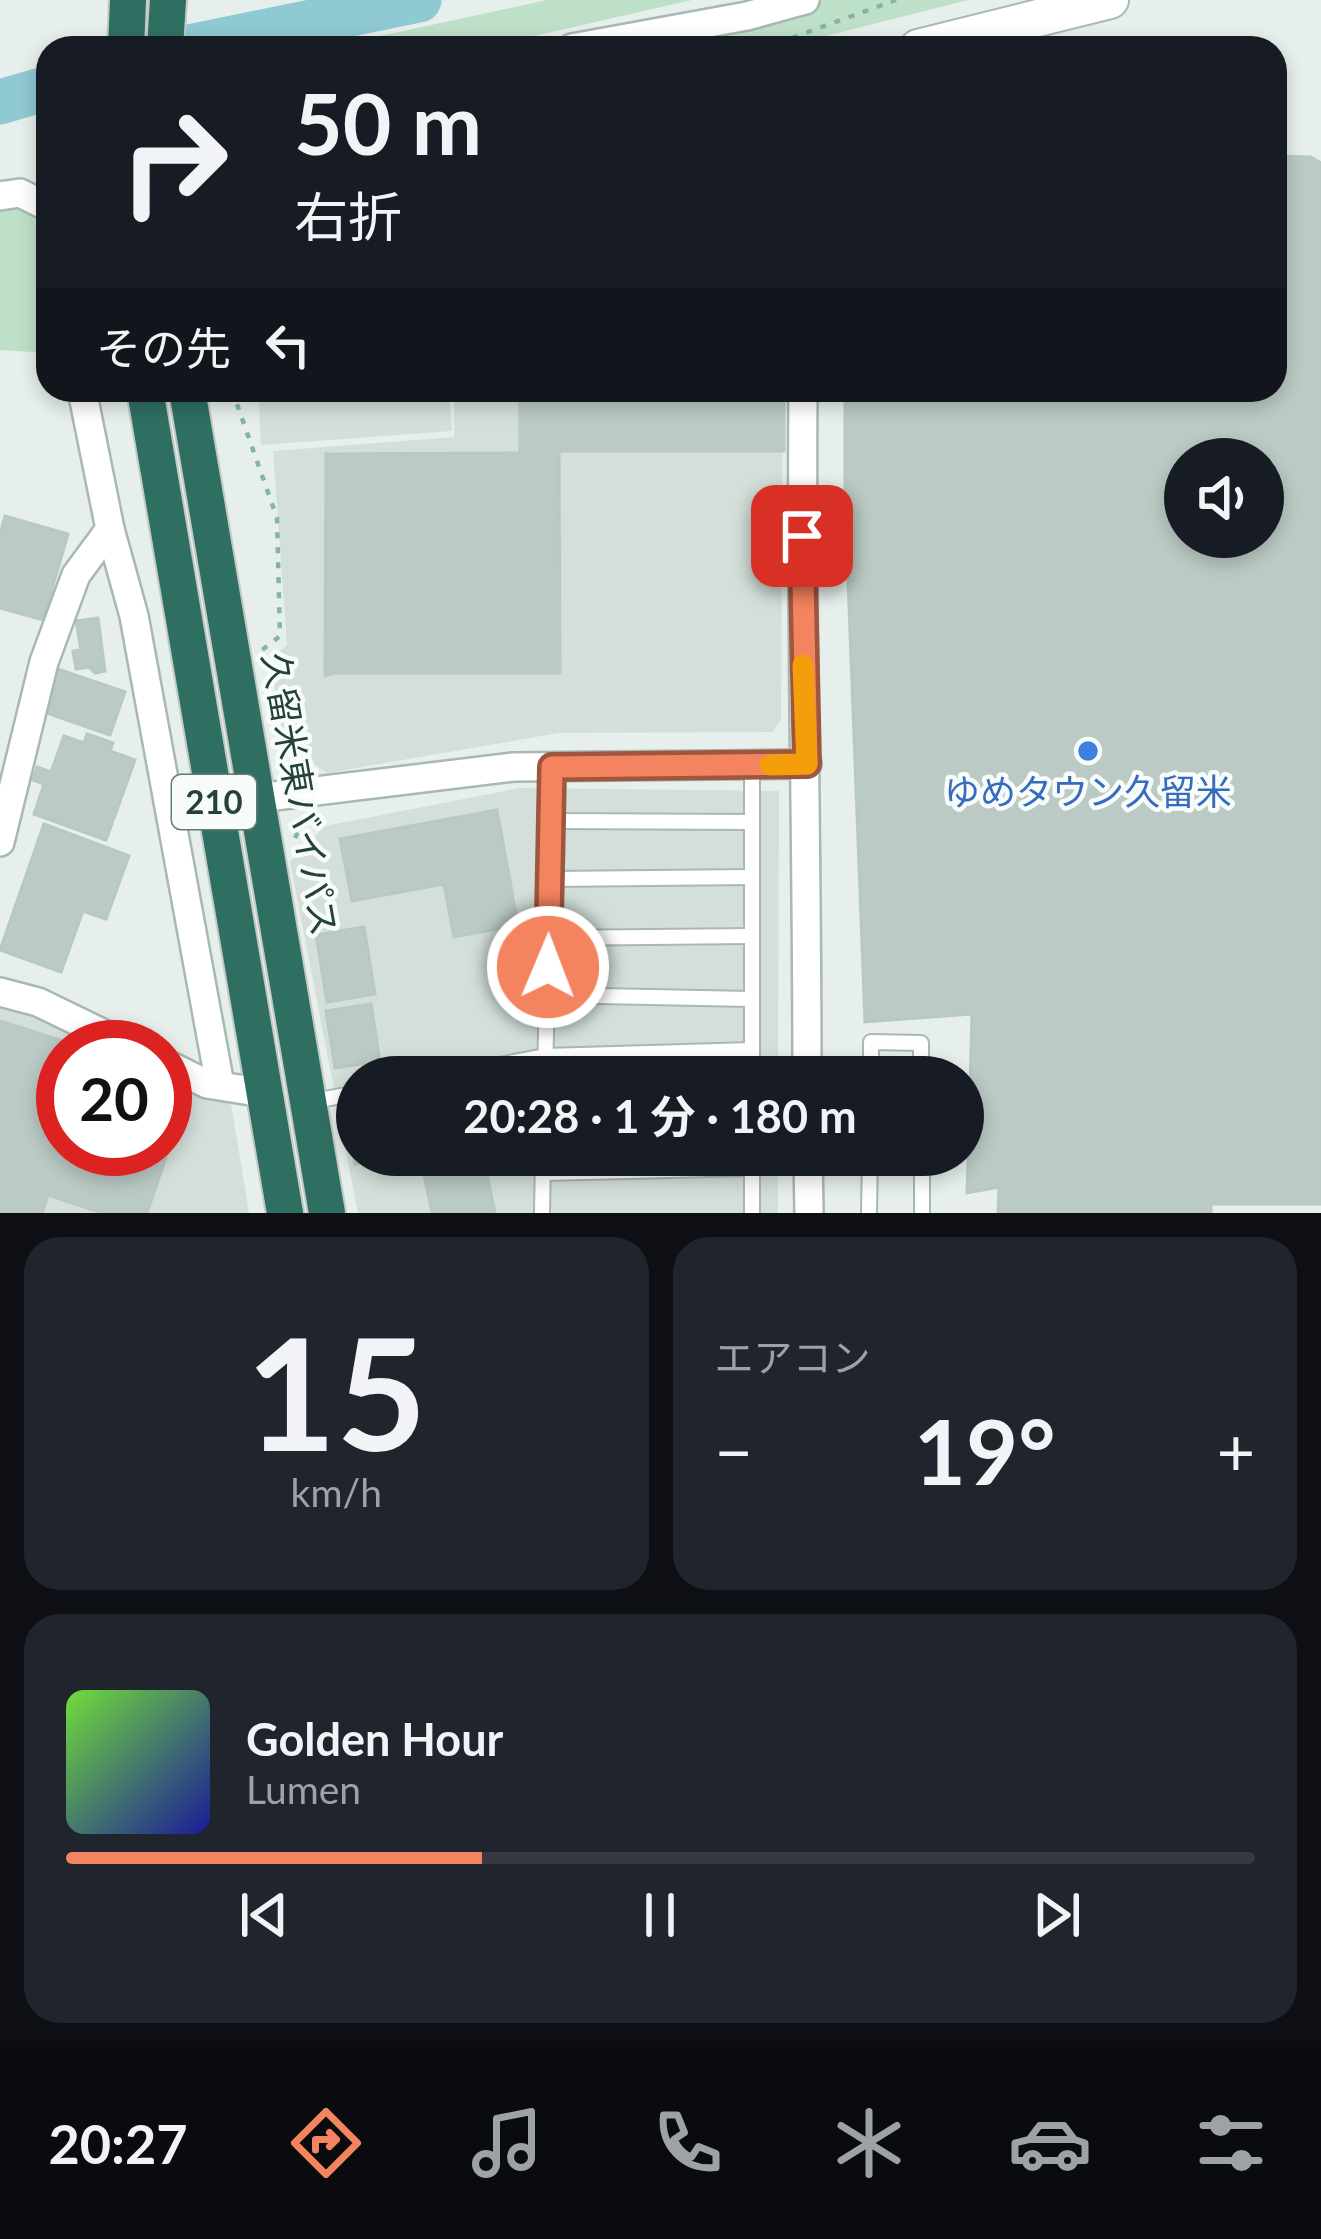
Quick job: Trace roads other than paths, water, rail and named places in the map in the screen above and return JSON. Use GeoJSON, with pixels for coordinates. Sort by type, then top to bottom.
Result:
{"type":"FeatureCollection","features":[{"type":"Feature","properties":{"kind":"highway"},"geometry":{"type":"LineString","coordinates":[[126,36],[128,0]]}},
{"type":"Feature","properties":{"kind":"highway"},"geometry":{"type":"LineString","coordinates":[[166,36],[168,0]]}},
{"type":"Feature","properties":{"kind":"highway","name":"210"},"geometry":{"type":"LineString","coordinates":[[148,402],[285,1213]]}},
{"type":"Feature","properties":{"kind":"highway","name":"久留米東バイパス"},"geometry":{"type":"LineString","coordinates":[[189,402],[328,1213]]}},
{"type":"Feature","properties":{"kind":"street"},"geometry":{"type":"LineString","coordinates":[[638,36],[805,0]]}},
{"type":"Feature","properties":{"kind":"street"},"geometry":{"type":"LineString","coordinates":[[966,36],[1110,0]]}},
{"type":"Feature","properties":{"kind":"street"},"geometry":{"type":"LineString","coordinates":[[0,196],[20,193],[36,201]]}},
{"type":"Feature","properties":{"kind":"street"},"geometry":{"type":"LineString","coordinates":[[84,402],[110,529],[134,616],[220,1085]]}},
{"type":"Feature","properties":{"kind":"street"},"geometry":{"type":"LineString","coordinates":[[803,402],[807,1056]]}},
{"type":"Feature","properties":{"kind":"street"},"geometry":{"type":"LineString","coordinates":[[0,842],[44,662],[76,575],[110,529]]}},
{"type":"Feature","properties":{"kind":"street"},"geometry":{"type":"LineString","coordinates":[[258,799],[514,767],[807,764]]}},
{"type":"Feature","properties":{"kind":"street"},"geometry":{"type":"LineString","coordinates":[[0,992],[38,1002],[75,1020]]}},
{"type":"Feature","properties":{"kind":"street"},"geometry":{"type":"LineString","coordinates":[[192,1077],[208,1084],[264,1093]]}},
{"type":"Feature","properties":{"kind":"street"},"geometry":{"type":"LineString","coordinates":[[808,1176],[809,1213]]}},
{"type":"Feature","properties":{"kind":"lane"},"geometry":{"type":"LineString","coordinates":[[752,765],[752,1056]]}},
{"type":"Feature","properties":{"kind":"lane"},"geometry":{"type":"LineString","coordinates":[[552,767],[545,1056],[752,1050]]}},
{"type":"Feature","properties":{"kind":"lane"},"geometry":{"type":"LineString","coordinates":[[551,821],[752,822]]}},
{"type":"Feature","properties":{"kind":"lane"},"geometry":{"type":"LineString","coordinates":[[550,879],[752,877]]}},
{"type":"Feature","properties":{"kind":"lane"},"geometry":{"type":"LineString","coordinates":[[548,938],[752,936]]}},
{"type":"Feature","properties":{"kind":"lane"},"geometry":{"type":"LineString","coordinates":[[547,995],[752,999]]}},
{"type":"Feature","properties":{"kind":"lane"},"geometry":{"type":"LineString","coordinates":[[871,1056],[871,1042],[921,1043],[921,1056]]}},
{"type":"Feature","properties":{"kind":"lane"},"geometry":{"type":"LineString","coordinates":[[310,1102],[336,1097]]}},
{"type":"Feature","properties":{"kind":"lane"},"geometry":{"type":"LineString","coordinates":[[542,1176],[542,1213]]}},
{"type":"Feature","properties":{"kind":"lane"},"geometry":{"type":"LineString","coordinates":[[752,1176],[752,1213]]}},
{"type":"Feature","properties":{"kind":"lane"},"geometry":{"type":"LineString","coordinates":[[869,1213],[870,1176]]}},
{"type":"Feature","properties":{"kind":"lane"},"geometry":{"type":"LineString","coordinates":[[922,1176],[922,1213]]}},
{"type":"Feature","properties":{"kind":"waterway"},"geometry":{"type":"LineString","coordinates":[[243,36],[419,0]]}},
{"type":"Feature","properties":{"kind":"waterway"},"geometry":{"type":"LineString","coordinates":[[0,102],[36,92]]}},
{"type":"Feature","properties":{"kind":"place","name":"ゆめタウン久留米"},"geometry":{"type":"Point","coordinates":[1088,751]}}]}
